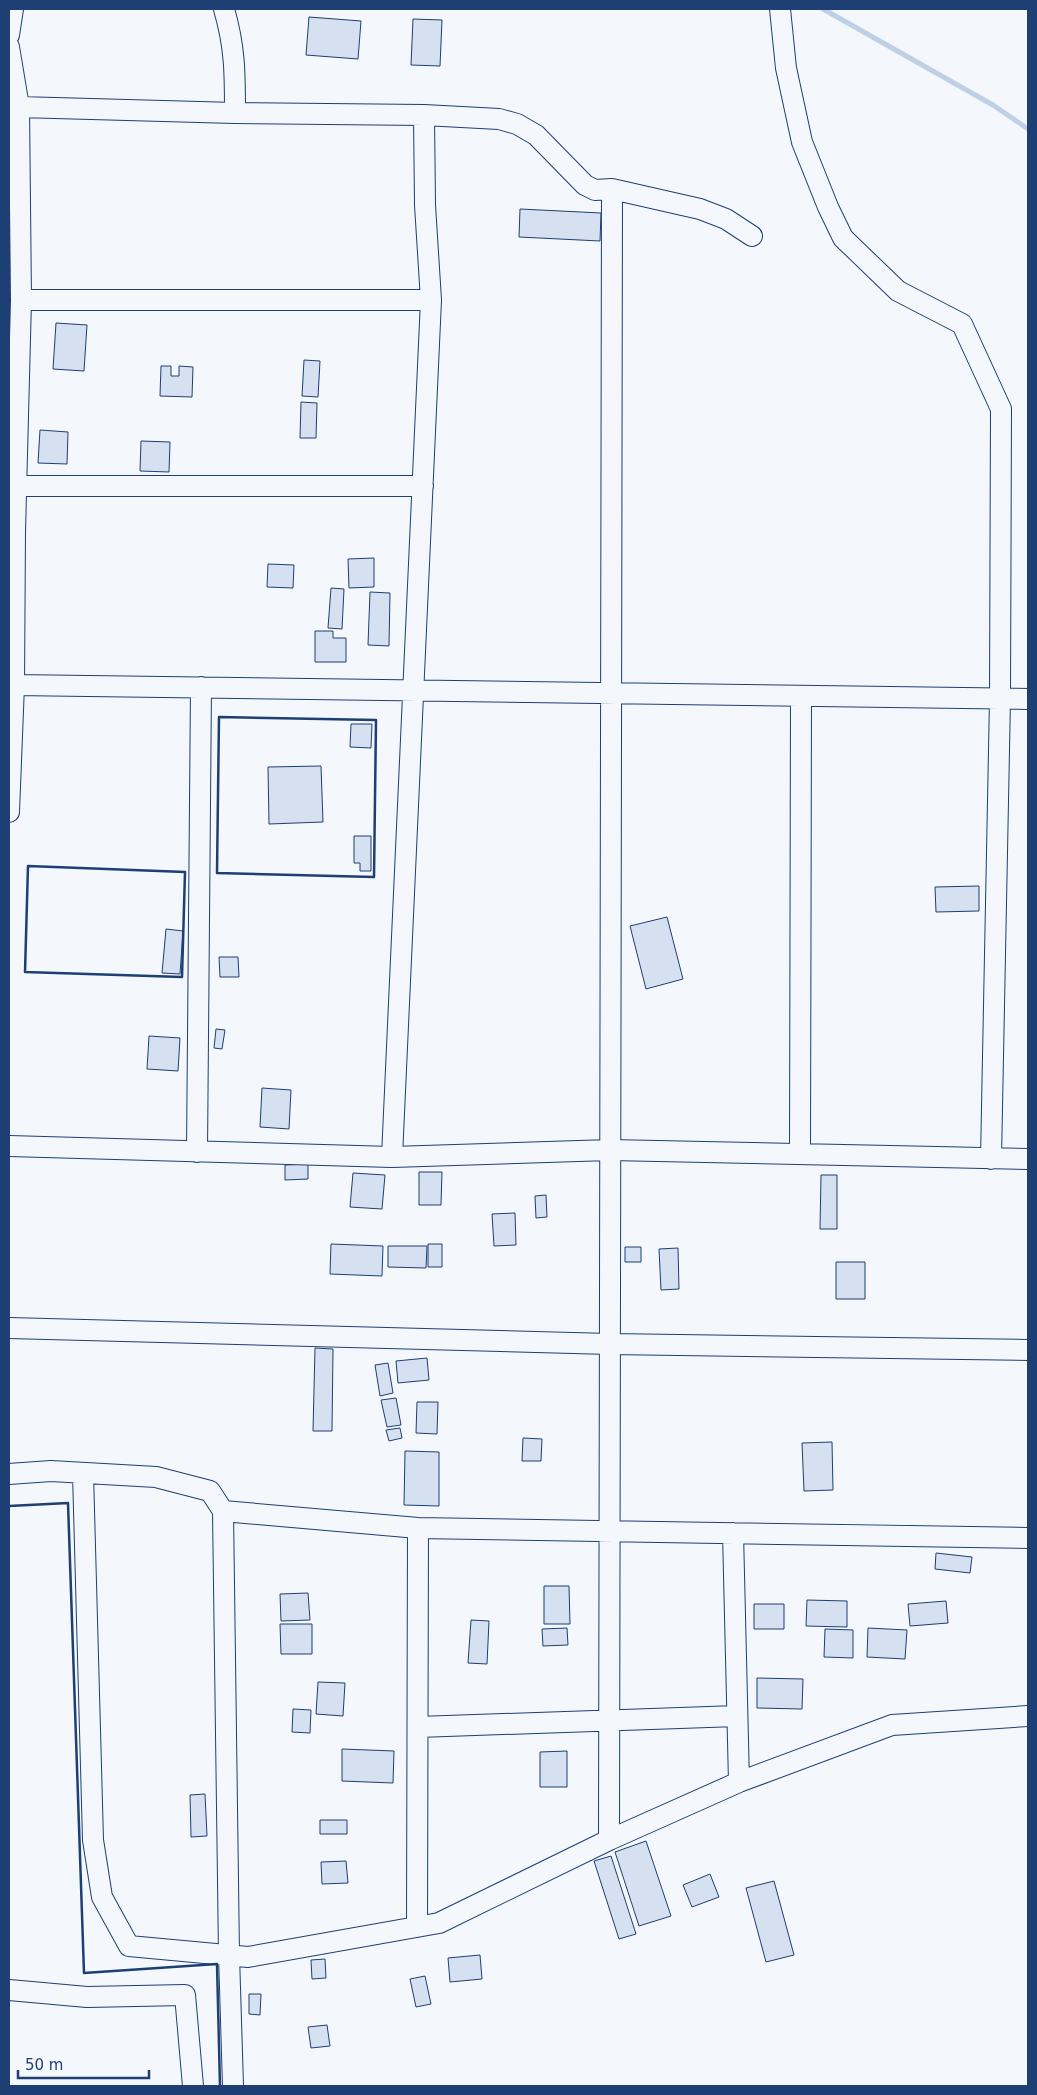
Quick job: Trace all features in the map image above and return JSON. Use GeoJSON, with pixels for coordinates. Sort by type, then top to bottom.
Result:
{"type":"FeatureCollection","features":[{"type":"Feature","properties":{"kind":"street"},"geometry":{"type":"LineString","coordinates":[[9,35],[13,9]]}},
{"type":"Feature","properties":{"kind":"street"},"geometry":{"type":"LineString","coordinates":[[224,9],[231,33],[235,59],[234,112]]}},
{"type":"Feature","properties":{"kind":"street"},"geometry":{"type":"LineString","coordinates":[[780,9],[786,68],[802,142],[828,207],[843,238],[898,291],[962,324],[1001,409],[1000,699],[991,1158]]}},
{"type":"Feature","properties":{"kind":"street"},"geometry":{"type":"LineString","coordinates":[[9,47],[14,103],[21,300],[16,486],[12,532],[14,685],[9,812]]}},
{"type":"Feature","properties":{"kind":"street"},"geometry":{"type":"LineString","coordinates":[[14,103],[234,112],[424,115],[499,119],[517,124],[536,135],[585,185],[595,190],[612,189],[700,209],[726,219],[752,236]]}},
{"type":"Feature","properties":{"kind":"street"},"geometry":{"type":"LineString","coordinates":[[392,1158],[431,300],[425,206],[424,115]]}},
{"type":"Feature","properties":{"kind":"street"},"geometry":{"type":"LineString","coordinates":[[609,1840],[612,189]]}},
{"type":"Feature","properties":{"kind":"street"},"geometry":{"type":"LineString","coordinates":[[21,300],[431,300]]}},
{"type":"Feature","properties":{"kind":"street"},"geometry":{"type":"LineString","coordinates":[[16,486],[423,486]]}},
{"type":"Feature","properties":{"kind":"street"},"geometry":{"type":"LineString","coordinates":[[14,685],[414,689],[1028,699]]}},
{"type":"Feature","properties":{"kind":"street"},"geometry":{"type":"LineString","coordinates":[[197,1152],[201,687]]}},
{"type":"Feature","properties":{"kind":"street"},"geometry":{"type":"LineString","coordinates":[[800,1154],[801,696]]}},
{"type":"Feature","properties":{"kind":"street"},"geometry":{"type":"LineString","coordinates":[[9,1146],[392,1158],[610,1150],[1028,1159]]}},
{"type":"Feature","properties":{"kind":"street"},"geometry":{"type":"LineString","coordinates":[[9,1328],[610,1344],[1028,1350]]}},
{"type":"Feature","properties":{"kind":"street"},"geometry":{"type":"LineString","coordinates":[[9,1474],[51,1471],[156,1477],[210,1491],[223,1511],[229,1955],[233,2086]]}},
{"type":"Feature","properties":{"kind":"street"},"geometry":{"type":"LineString","coordinates":[[83,1473],[93,1840],[102,1897],[129,1946],[248,1957],[439,1923],[609,1840],[739,1782],[892,1725],[1028,1716]]}},
{"type":"Feature","properties":{"kind":"street"},"geometry":{"type":"LineString","coordinates":[[223,1511],[418,1528],[1028,1538]]}},
{"type":"Feature","properties":{"kind":"street"},"geometry":{"type":"LineString","coordinates":[[417,1927],[418,1528]]}},
{"type":"Feature","properties":{"kind":"street"},"geometry":{"type":"LineString","coordinates":[[733,1533],[739,1782]]}},
{"type":"Feature","properties":{"kind":"street"},"geometry":{"type":"LineString","coordinates":[[418,1727],[737,1716]]}},
{"type":"Feature","properties":{"kind":"street"},"geometry":{"type":"LineString","coordinates":[[9,1990],[87,1997],[184,1995],[193,2086]]}},
{"type":"Feature","properties":{"kind":"building"},"geometry":{"type":"Polygon","coordinates":[[[309,17],[361,21],[358,59],[306,55],[309,17]]]}},
{"type":"Feature","properties":{"kind":"building"},"geometry":{"type":"Polygon","coordinates":[[[413,19],[442,20],[440,66],[411,65],[413,19]]]}},
{"type":"Feature","properties":{"kind":"building"},"geometry":{"type":"Polygon","coordinates":[[[520,209],[601,213],[600,241],[519,237],[520,209]]]}},
{"type":"Feature","properties":{"kind":"building"},"geometry":{"type":"Polygon","coordinates":[[[56,323],[87,325],[84,371],[53,369],[56,323]]]}},
{"type":"Feature","properties":{"kind":"building"},"geometry":{"type":"Polygon","coordinates":[[[304,360],[320,361],[318,397],[302,396],[304,360]]]}},
{"type":"Feature","properties":{"kind":"building"},"geometry":{"type":"Polygon","coordinates":[[[161,366],[171,366],[171,376],[179,376],[179,366],[193,367],[192,397],[160,396],[161,366]]]}},
{"type":"Feature","properties":{"kind":"building"},"geometry":{"type":"Polygon","coordinates":[[[301,402],[317,403],[316,438],[300,438],[301,402]]]}},
{"type":"Feature","properties":{"kind":"building"},"geometry":{"type":"Polygon","coordinates":[[[40,430],[68,432],[67,464],[38,463],[40,430]]]}},
{"type":"Feature","properties":{"kind":"building"},"geometry":{"type":"Polygon","coordinates":[[[141,441],[170,442],[169,472],[140,471],[141,441]]]}},
{"type":"Feature","properties":{"kind":"building"},"geometry":{"type":"Polygon","coordinates":[[[374,558],[374,587],[349,588],[348,559],[374,558]]]}},
{"type":"Feature","properties":{"kind":"building"},"geometry":{"type":"Polygon","coordinates":[[[268,564],[294,565],[293,588],[267,587],[268,564]]]}},
{"type":"Feature","properties":{"kind":"building"},"geometry":{"type":"Polygon","coordinates":[[[331,588],[344,589],[342,629],[328,628],[331,588]]]}},
{"type":"Feature","properties":{"kind":"building"},"geometry":{"type":"Polygon","coordinates":[[[370,592],[390,593],[389,646],[368,645],[370,592]]]}},
{"type":"Feature","properties":{"kind":"building"},"geometry":{"type":"Polygon","coordinates":[[[315,631],[333,631],[333,638],[346,638],[346,662],[315,662],[315,631]]]}},
{"type":"Feature","properties":{"kind":"building"},"geometry":{"type":"Polygon","coordinates":[[[351,724],[372,724],[371,748],[350,747],[351,724]]]}},
{"type":"Feature","properties":{"kind":"building"},"geometry":{"type":"Polygon","coordinates":[[[321,766],[323,822],[269,824],[268,767],[321,766]]]}},
{"type":"Feature","properties":{"kind":"building"},"geometry":{"type":"Polygon","coordinates":[[[354,836],[371,836],[371,871],[360,871],[360,863],[354,863],[354,836]]]}},
{"type":"Feature","properties":{"kind":"building"},"geometry":{"type":"Polygon","coordinates":[[[979,886],[979,911],[936,912],[935,887],[979,886]]]}},
{"type":"Feature","properties":{"kind":"building"},"geometry":{"type":"Polygon","coordinates":[[[667,917],[683,979],[646,989],[630,926],[667,917]]]}},
{"type":"Feature","properties":{"kind":"building"},"geometry":{"type":"Polygon","coordinates":[[[166,929],[183,931],[180,974],[162,973],[166,929]]]}},
{"type":"Feature","properties":{"kind":"building"},"geometry":{"type":"Polygon","coordinates":[[[219,957],[238,957],[239,977],[220,977],[219,957]]]}},
{"type":"Feature","properties":{"kind":"building"},"geometry":{"type":"Polygon","coordinates":[[[216,1029],[225,1030],[222,1049],[214,1048],[216,1029]]]}},
{"type":"Feature","properties":{"kind":"building"},"geometry":{"type":"Polygon","coordinates":[[[149,1036],[180,1038],[178,1071],[147,1069],[149,1036]]]}},
{"type":"Feature","properties":{"kind":"building"},"geometry":{"type":"Polygon","coordinates":[[[262,1088],[291,1090],[289,1129],[260,1127],[262,1088]]]}},
{"type":"Feature","properties":{"kind":"building"},"geometry":{"type":"Polygon","coordinates":[[[308,1164],[308,1179],[285,1180],[285,1165],[308,1164]]]}},
{"type":"Feature","properties":{"kind":"building"},"geometry":{"type":"Polygon","coordinates":[[[419,1172],[442,1172],[441,1205],[419,1205],[419,1172]]]}},
{"type":"Feature","properties":{"kind":"building"},"geometry":{"type":"Polygon","coordinates":[[[353,1173],[385,1175],[382,1209],[350,1207],[353,1173]]]}},
{"type":"Feature","properties":{"kind":"building"},"geometry":{"type":"Polygon","coordinates":[[[821,1175],[837,1175],[837,1229],[820,1229],[821,1175]]]}},
{"type":"Feature","properties":{"kind":"building"},"geometry":{"type":"Polygon","coordinates":[[[546,1195],[547,1217],[536,1218],[535,1196],[546,1195]]]}},
{"type":"Feature","properties":{"kind":"building"},"geometry":{"type":"Polygon","coordinates":[[[515,1213],[516,1245],[494,1246],[492,1214],[515,1213]]]}},
{"type":"Feature","properties":{"kind":"building"},"geometry":{"type":"Polygon","coordinates":[[[331,1244],[383,1246],[382,1276],[330,1274],[331,1244]]]}},
{"type":"Feature","properties":{"kind":"building"},"geometry":{"type":"Polygon","coordinates":[[[428,1244],[442,1244],[442,1267],[428,1267],[428,1244]]]}},
{"type":"Feature","properties":{"kind":"building"},"geometry":{"type":"Polygon","coordinates":[[[388,1246],[427,1246],[426,1268],[388,1267],[388,1246]]]}},
{"type":"Feature","properties":{"kind":"building"},"geometry":{"type":"Polygon","coordinates":[[[625,1247],[641,1247],[641,1262],[625,1262],[625,1247]]]}},
{"type":"Feature","properties":{"kind":"building"},"geometry":{"type":"Polygon","coordinates":[[[678,1248],[679,1289],[661,1290],[659,1249],[678,1248]]]}},
{"type":"Feature","properties":{"kind":"building"},"geometry":{"type":"Polygon","coordinates":[[[836,1262],[865,1262],[865,1299],[836,1299],[836,1262]]]}},
{"type":"Feature","properties":{"kind":"building"},"geometry":{"type":"Polygon","coordinates":[[[315,1348],[333,1349],[332,1431],[313,1431],[315,1348]]]}},
{"type":"Feature","properties":{"kind":"building"},"geometry":{"type":"Polygon","coordinates":[[[427,1358],[429,1380],[398,1383],[396,1361],[427,1358]]]}},
{"type":"Feature","properties":{"kind":"building"},"geometry":{"type":"Polygon","coordinates":[[[388,1363],[393,1393],[380,1396],[375,1365],[388,1363]]]}},
{"type":"Feature","properties":{"kind":"building"},"geometry":{"type":"Polygon","coordinates":[[[396,1398],[401,1425],[387,1427],[381,1400],[396,1398]]]}},
{"type":"Feature","properties":{"kind":"building"},"geometry":{"type":"Polygon","coordinates":[[[417,1402],[438,1402],[437,1434],[416,1433],[417,1402]]]}},
{"type":"Feature","properties":{"kind":"building"},"geometry":{"type":"Polygon","coordinates":[[[400,1428],[402,1438],[389,1441],[386,1430],[400,1428]]]}},
{"type":"Feature","properties":{"kind":"building"},"geometry":{"type":"Polygon","coordinates":[[[523,1438],[542,1439],[541,1461],[522,1461],[523,1438]]]}},
{"type":"Feature","properties":{"kind":"building"},"geometry":{"type":"Polygon","coordinates":[[[832,1442],[833,1490],[804,1491],[802,1443],[832,1442]]]}},
{"type":"Feature","properties":{"kind":"building"},"geometry":{"type":"Polygon","coordinates":[[[405,1451],[439,1452],[439,1506],[404,1505],[405,1451]]]}},
{"type":"Feature","properties":{"kind":"building"},"geometry":{"type":"Polygon","coordinates":[[[936,1553],[972,1557],[970,1573],[935,1569],[936,1553]]]}},
{"type":"Feature","properties":{"kind":"building"},"geometry":{"type":"Polygon","coordinates":[[[544,1586],[569,1586],[570,1624],[544,1624],[544,1586]]]}},
{"type":"Feature","properties":{"kind":"building"},"geometry":{"type":"Polygon","coordinates":[[[308,1593],[310,1620],[281,1621],[280,1594],[308,1593]]]}},
{"type":"Feature","properties":{"kind":"building"},"geometry":{"type":"Polygon","coordinates":[[[807,1600],[847,1601],[847,1627],[806,1626],[807,1600]]]}},
{"type":"Feature","properties":{"kind":"building"},"geometry":{"type":"Polygon","coordinates":[[[946,1601],[948,1623],[910,1626],[908,1604],[946,1601]]]}},
{"type":"Feature","properties":{"kind":"building"},"geometry":{"type":"Polygon","coordinates":[[[754,1604],[784,1604],[784,1629],[754,1629],[754,1604]]]}},
{"type":"Feature","properties":{"kind":"building"},"geometry":{"type":"Polygon","coordinates":[[[471,1620],[489,1621],[487,1664],[468,1663],[471,1620]]]}},
{"type":"Feature","properties":{"kind":"building"},"geometry":{"type":"Polygon","coordinates":[[[280,1624],[312,1624],[312,1654],[281,1654],[280,1624]]]}},
{"type":"Feature","properties":{"kind":"building"},"geometry":{"type":"Polygon","coordinates":[[[567,1628],[568,1645],[543,1646],[542,1629],[567,1628]]]}},
{"type":"Feature","properties":{"kind":"building"},"geometry":{"type":"Polygon","coordinates":[[[868,1628],[907,1630],[905,1659],[867,1657],[868,1628]]]}},
{"type":"Feature","properties":{"kind":"building"},"geometry":{"type":"Polygon","coordinates":[[[825,1629],[853,1630],[853,1658],[824,1657],[825,1629]]]}},
{"type":"Feature","properties":{"kind":"building"},"geometry":{"type":"Polygon","coordinates":[[[757,1678],[803,1679],[802,1709],[757,1708],[757,1678]]]}},
{"type":"Feature","properties":{"kind":"building"},"geometry":{"type":"Polygon","coordinates":[[[318,1682],[345,1683],[343,1716],[316,1714],[318,1682]]]}},
{"type":"Feature","properties":{"kind":"building"},"geometry":{"type":"Polygon","coordinates":[[[293,1709],[311,1710],[310,1733],[292,1732],[293,1709]]]}},
{"type":"Feature","properties":{"kind":"building"},"geometry":{"type":"Polygon","coordinates":[[[342,1749],[394,1751],[393,1783],[342,1781],[342,1749]]]}},
{"type":"Feature","properties":{"kind":"building"},"geometry":{"type":"Polygon","coordinates":[[[567,1751],[567,1787],[540,1787],[540,1752],[567,1751]]]}},
{"type":"Feature","properties":{"kind":"building"},"geometry":{"type":"Polygon","coordinates":[[[205,1794],[207,1836],[191,1837],[190,1795],[205,1794]]]}},
{"type":"Feature","properties":{"kind":"building"},"geometry":{"type":"Polygon","coordinates":[[[320,1820],[347,1820],[347,1834],[320,1834],[320,1820]]]}},
{"type":"Feature","properties":{"kind":"building"},"geometry":{"type":"Polygon","coordinates":[[[646,1841],[671,1916],[639,1926],[615,1852],[646,1841]]]}},
{"type":"Feature","properties":{"kind":"building"},"geometry":{"type":"Polygon","coordinates":[[[611,1856],[636,1934],[619,1939],[594,1861],[611,1856]]]}},
{"type":"Feature","properties":{"kind":"building"},"geometry":{"type":"Polygon","coordinates":[[[346,1861],[348,1883],[322,1884],[321,1862],[346,1861]]]}},
{"type":"Feature","properties":{"kind":"building"},"geometry":{"type":"Polygon","coordinates":[[[710,1874],[719,1897],[692,1907],[683,1885],[710,1874]]]}},
{"type":"Feature","properties":{"kind":"building"},"geometry":{"type":"Polygon","coordinates":[[[774,1881],[794,1955],[766,1962],[746,1888],[774,1881]]]}},
{"type":"Feature","properties":{"kind":"building"},"geometry":{"type":"Polygon","coordinates":[[[480,1955],[482,1979],[450,1982],[448,1958],[480,1955]]]}},
{"type":"Feature","properties":{"kind":"building"},"geometry":{"type":"Polygon","coordinates":[[[325,1959],[326,1978],[312,1979],[311,1960],[325,1959]]]}},
{"type":"Feature","properties":{"kind":"building"},"geometry":{"type":"Polygon","coordinates":[[[425,1976],[431,2004],[416,2007],[410,1979],[425,1976]]]}},
{"type":"Feature","properties":{"kind":"building"},"geometry":{"type":"Polygon","coordinates":[[[249,1994],[261,1994],[260,2015],[249,2014],[249,1994]]]}},
{"type":"Feature","properties":{"kind":"building"},"geometry":{"type":"Polygon","coordinates":[[[327,2025],[330,2046],[311,2048],[308,2027],[327,2025]]]}},
{"type":"Feature","properties":{"kind":"waterway"},"geometry":{"type":"LineString","coordinates":[[823,9],[993,105],[1028,129]]}},
{"type":"Feature","properties":{"kind":"wall"},"geometry":{"type":"LineString","coordinates":[[219,717],[376,720],[374,877],[217,873],[219,717]]}},
{"type":"Feature","properties":{"kind":"wall"},"geometry":{"type":"LineString","coordinates":[[28,866],[185,872],[182,977],[25,972],[28,866]]}},
{"type":"Feature","properties":{"kind":"wall"},"geometry":{"type":"LineString","coordinates":[[9,1506],[68,1503],[84,1973],[217,1964],[220,2086]]}}]}
